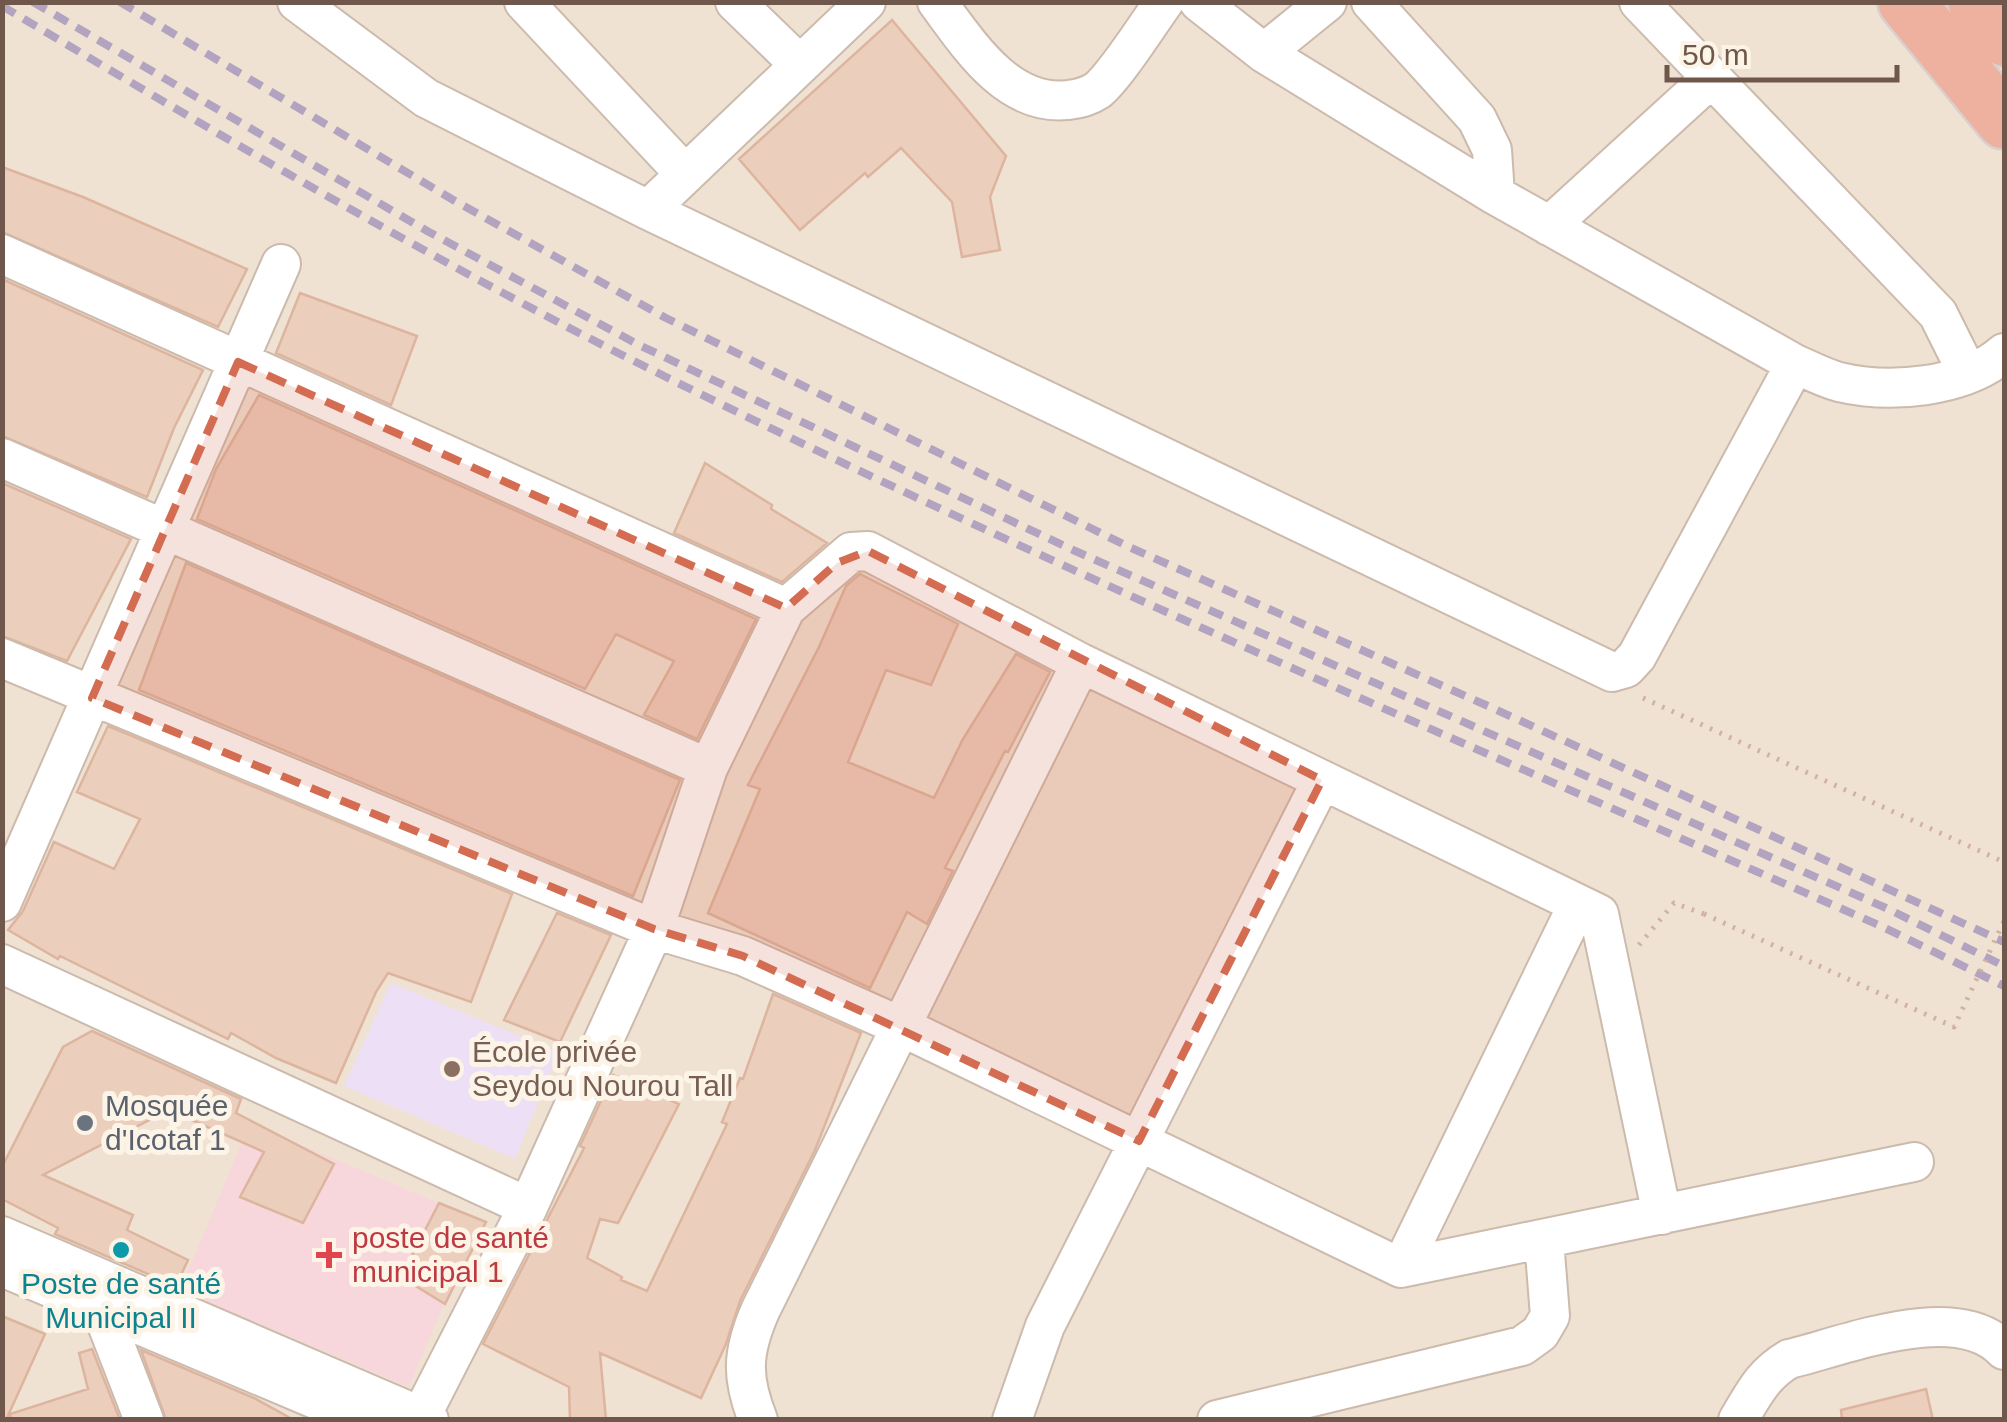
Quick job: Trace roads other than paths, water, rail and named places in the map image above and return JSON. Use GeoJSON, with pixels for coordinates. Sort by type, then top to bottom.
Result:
{"type":"FeatureCollection","features":[{"type":"Feature","properties":{"kind":"highway"},"geometry":{"type":"LineString","coordinates":[[1906,2],[2004,121]]}},
{"type":"Feature","properties":{"kind":"highway"},"geometry":{"type":"LineString","coordinates":[[1976,2],[2004,38]]}},
{"type":"Feature","properties":{"kind":"street"},"geometry":{"type":"LineString","coordinates":[[296,2],[426,98],[648,210],[1612,672],[1626,668],[1637,656],[1795,364]]}},
{"type":"Feature","properties":{"kind":"street"},"geometry":{"type":"LineString","coordinates":[[524,2],[685,174]]}},
{"type":"Feature","properties":{"kind":"street"},"geometry":{"type":"LineString","coordinates":[[735,2],[799,64]]}},
{"type":"Feature","properties":{"kind":"street"},"geometry":{"type":"LineString","coordinates":[[648,210],[866,2]]}},
{"type":"Feature","properties":{"kind":"street"},"geometry":{"type":"LineString","coordinates":[[937,2],[968,45],[1004,82],[1031,96],[1055,102],[1082,98],[1099,89],[1164,2]]}},
{"type":"Feature","properties":{"kind":"street"},"geometry":{"type":"LineString","coordinates":[[1199,2],[1264,53],[1495,196],[1795,364],[1836,381],[1900,386],[1956,379],[1992,364],[2004,353]]}},
{"type":"Feature","properties":{"kind":"street"},"geometry":{"type":"LineString","coordinates":[[1264,53],[1328,2]]}},
{"type":"Feature","properties":{"kind":"street"},"geometry":{"type":"LineString","coordinates":[[1371,2],[1476,119],[1492,150],[1495,196]]}},
{"type":"Feature","properties":{"kind":"street"},"geometry":{"type":"LineString","coordinates":[[1639,2],[1938,314],[1968,374]]}},
{"type":"Feature","properties":{"kind":"street"},"geometry":{"type":"LineString","coordinates":[[1549,226],[1710,80]]}},
{"type":"Feature","properties":{"kind":"street"},"geometry":{"type":"LineString","coordinates":[[2,254],[786,608]]}},
{"type":"Feature","properties":{"kind":"street"},"geometry":{"type":"LineString","coordinates":[[2,902],[10,863],[92,698],[281,264]]}},
{"type":"Feature","properties":{"kind":"street"},"geometry":{"type":"LineString","coordinates":[[2,458],[708,768]]}},
{"type":"Feature","properties":{"kind":"street"},"geometry":{"type":"LineString","coordinates":[[2,1266],[94,1292],[423,1418],[528,1207],[654,929],[708,768],[786,608],[851,552],[868,551],[1082,663],[1599,914],[1662,1215]]}},
{"type":"Feature","properties":{"kind":"street"},"geometry":{"type":"LineString","coordinates":[[2,658],[654,929],[743,956],[900,1026],[1402,1268],[1914,1162]]}},
{"type":"Feature","properties":{"kind":"street"},"geometry":{"type":"LineString","coordinates":[[758,1420],[744,1368],[749,1336],[1082,663]]}},
{"type":"Feature","properties":{"kind":"street"},"geometry":{"type":"LineString","coordinates":[[1012,1420],[1045,1326],[1322,780]]}},
{"type":"Feature","properties":{"kind":"street"},"geometry":{"type":"LineString","coordinates":[[1402,1268],[1578,904]]}},
{"type":"Feature","properties":{"kind":"street"},"geometry":{"type":"LineString","coordinates":[[2,964],[528,1207]]}},
{"type":"Feature","properties":{"kind":"street"},"geometry":{"type":"LineString","coordinates":[[2,1236],[94,1292],[364,1420]]}},
{"type":"Feature","properties":{"kind":"street"},"geometry":{"type":"LineString","coordinates":[[1217,1420],[1522,1346],[1540,1333],[1550,1316],[1544,1240]]}},
{"type":"Feature","properties":{"kind":"street"},"geometry":{"type":"LineString","coordinates":[[94,1292],[144,1420]]}},
{"type":"Feature","properties":{"kind":"street"},"geometry":{"type":"LineString","coordinates":[[1738,1420],[1758,1384],[1789,1359],[1934,1326],[1967,1328],[1996,1341],[2004,1350]]}},
{"type":"Feature","properties":{"kind":"railway"},"geometry":{"type":"LineString","coordinates":[[33,2],[429,232],[639,345],[1073,550],[1886,908],[2004,966]]}},
{"type":"Feature","properties":{"kind":"railway"},"geometry":{"type":"LineString","coordinates":[[120,2],[455,201],[666,318],[1129,547],[2004,942]]}},
{"type":"Feature","properties":{"kind":"railway"},"geometry":{"type":"LineString","coordinates":[[2,6],[412,244],[664,376],[1117,590],[1883,927],[2004,986]]}},
{"type":"Feature","properties":{"kind":"place","name":"École privée Seydou Nourou Tall"},"geometry":{"type":"Point","coordinates":[452,1069]}},
{"type":"Feature","properties":{"kind":"place","name":"Mosquée d'Icotaf 1"},"geometry":{"type":"Point","coordinates":[85,1123]}},
{"type":"Feature","properties":{"kind":"place","name":"Poste de santé Municipal II"},"geometry":{"type":"Point","coordinates":[121,1250]}},
{"type":"Feature","properties":{"kind":"place","name":"poste de santé municipal 1"},"geometry":{"type":"Point","coordinates":[329,1255]}}]}
